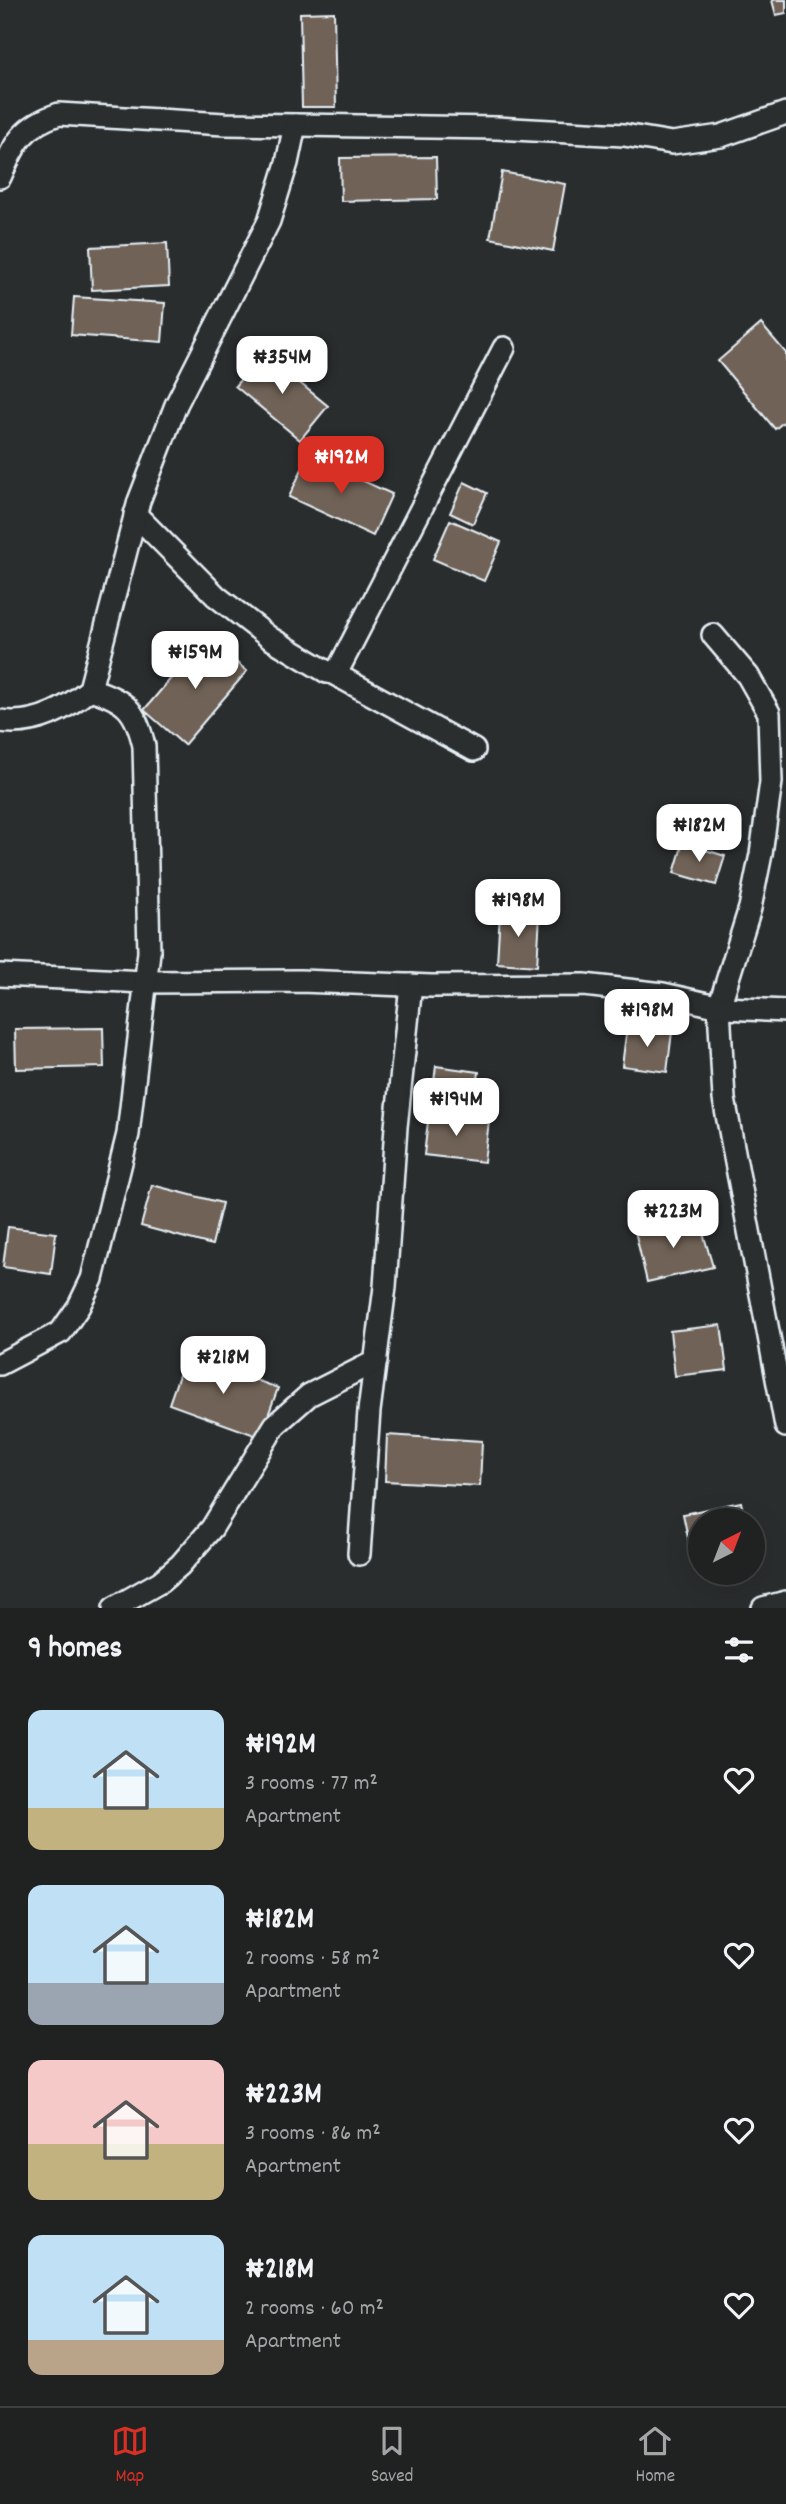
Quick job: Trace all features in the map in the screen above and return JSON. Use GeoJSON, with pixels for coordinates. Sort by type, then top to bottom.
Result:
{"type":"FeatureCollection","features":[{"type":"Feature","properties":{"kind":"street"},"geometry":{"type":"LineString","coordinates":[[0,177],[15,142],[39,120],[59,114],[223,124],[497,128],[624,135],[672,143],[721,136],[786,113]]}},
{"type":"Feature","properties":{"kind":"street"},"geometry":{"type":"LineString","coordinates":[[0,721],[33,720],[72,705],[90,689],[135,514],[176,405],[269,221],[295,125]]}},
{"type":"Feature","properties":{"kind":"street"},"geometry":{"type":"LineString","coordinates":[[331,672],[335,672],[340,666],[504,348]]}},
{"type":"Feature","properties":{"kind":"street"},"geometry":{"type":"LineString","coordinates":[[135,514],[216,596],[270,638],[318,667],[474,750]]}},
{"type":"Feature","properties":{"kind":"street"},"geometry":{"type":"LineString","coordinates":[[713,635],[747,676],[769,713],[771,782],[761,854],[750,908],[719,1007],[724,1099],[786,1426]]}},
{"type":"Feature","properties":{"kind":"street"},"geometry":{"type":"LineString","coordinates":[[0,1364],[61,1332],[79,1306],[92,1279],[128,1134],[149,952],[144,746],[139,721],[128,708],[113,696],[90,689]]}},
{"type":"Feature","properties":{"kind":"street"},"geometry":{"type":"LineString","coordinates":[[0,975],[145,982],[584,985],[663,995],[719,1007],[786,1011]]}},
{"type":"Feature","properties":{"kind":"street"},"geometry":{"type":"LineString","coordinates":[[359,1554],[369,1411],[385,1287],[411,985]]}},
{"type":"Feature","properties":{"kind":"street"},"geometry":{"type":"LineString","coordinates":[[114,1608],[159,1582],[188,1556],[212,1528],[275,1425],[309,1395],[376,1361]]}},
{"type":"Feature","properties":{"kind":"street"},"geometry":{"type":"LineString","coordinates":[[763,1608],[786,1602]]}},
{"type":"Feature","properties":{"kind":"building"},"geometry":{"type":"Polygon","coordinates":[[[772,0],[786,0],[786,13],[776,15],[772,0]]]}},
{"type":"Feature","properties":{"kind":"building"},"geometry":{"type":"Polygon","coordinates":[[[334,12],[336,107],[302,107],[300,13],[334,12]]]}},
{"type":"Feature","properties":{"kind":"building"},"geometry":{"type":"Polygon","coordinates":[[[436,157],[437,199],[341,201],[340,158],[436,157]]]}},
{"type":"Feature","properties":{"kind":"building"},"geometry":{"type":"Polygon","coordinates":[[[502,172],[565,184],[553,251],[490,238],[502,172]]]}},
{"type":"Feature","properties":{"kind":"building"},"geometry":{"type":"Polygon","coordinates":[[[167,243],[169,286],[92,290],[90,247],[167,243]]]}},
{"type":"Feature","properties":{"kind":"building"},"geometry":{"type":"Polygon","coordinates":[[[74,297],[165,303],[162,342],[71,335],[74,297]]]}},
{"type":"Feature","properties":{"kind":"building"},"geometry":{"type":"Polygon","coordinates":[[[761,324],[786,353],[786,420],[775,429],[718,361],[761,324]]]}},
{"type":"Feature","properties":{"kind":"building"},"geometry":{"type":"Polygon","coordinates":[[[263,353],[328,406],[300,440],[235,386],[263,353]]]}},
{"type":"Feature","properties":{"kind":"building"},"geometry":{"type":"Polygon","coordinates":[[[308,456],[392,494],[373,536],[289,497],[308,456]]]}},
{"type":"Feature","properties":{"kind":"building"},"geometry":{"type":"Polygon","coordinates":[[[464,482],[487,493],[473,524],[450,513],[464,482]]]}},
{"type":"Feature","properties":{"kind":"building"},"geometry":{"type":"Polygon","coordinates":[[[450,520],[501,542],[484,581],[433,559],[450,520]]]}},
{"type":"Feature","properties":{"kind":"building"},"geometry":{"type":"Polygon","coordinates":[[[206,637],[247,671],[184,745],[144,710],[206,637]]]}},
{"type":"Feature","properties":{"kind":"building"},"geometry":{"type":"Polygon","coordinates":[[[683,843],[725,856],[716,885],[674,873],[683,843]]]}},
{"type":"Feature","properties":{"kind":"building"},"geometry":{"type":"Polygon","coordinates":[[[500,912],[540,915],[537,966],[497,963],[500,912]]]}},
{"type":"Feature","properties":{"kind":"building"},"geometry":{"type":"Polygon","coordinates":[[[627,1027],[672,1032],[667,1072],[622,1066],[627,1027]]]}},
{"type":"Feature","properties":{"kind":"building"},"geometry":{"type":"Polygon","coordinates":[[[103,1028],[104,1067],[16,1069],[15,1029],[103,1028]]]}},
{"type":"Feature","properties":{"kind":"building"},"geometry":{"type":"Polygon","coordinates":[[[436,1066],[479,1072],[474,1110],[431,1105],[436,1066]]]}},
{"type":"Feature","properties":{"kind":"building"},"geometry":{"type":"Polygon","coordinates":[[[429,1113],[489,1121],[484,1162],[424,1155],[429,1113]]]}},
{"type":"Feature","properties":{"kind":"building"},"geometry":{"type":"Polygon","coordinates":[[[152,1185],[222,1203],[212,1245],[141,1226],[152,1185]]]}},
{"type":"Feature","properties":{"kind":"building"},"geometry":{"type":"Polygon","coordinates":[[[699,1219],[713,1267],[647,1282],[635,1231],[699,1219]]]}},
{"type":"Feature","properties":{"kind":"building"},"geometry":{"type":"Polygon","coordinates":[[[8,1227],[56,1233],[51,1274],[3,1267],[8,1227]]]}},
{"type":"Feature","properties":{"kind":"building"},"geometry":{"type":"Polygon","coordinates":[[[721,1325],[727,1370],[675,1376],[670,1331],[721,1325]]]}},
{"type":"Feature","properties":{"kind":"building"},"geometry":{"type":"Polygon","coordinates":[[[186,1355],[278,1388],[260,1437],[169,1404],[186,1355]]]}},
{"type":"Feature","properties":{"kind":"building"},"geometry":{"type":"Polygon","coordinates":[[[387,1435],[482,1441],[480,1486],[385,1481],[387,1435]]]}},
{"type":"Feature","properties":{"kind":"building"},"geometry":{"type":"Polygon","coordinates":[[[741,1502],[742,1508],[712,1508],[741,1502]]]}},
{"type":"Feature","properties":{"kind":"building"},"geometry":{"type":"Polygon","coordinates":[[[688,1513],[688,1538],[683,1514],[688,1513]]]}}]}
